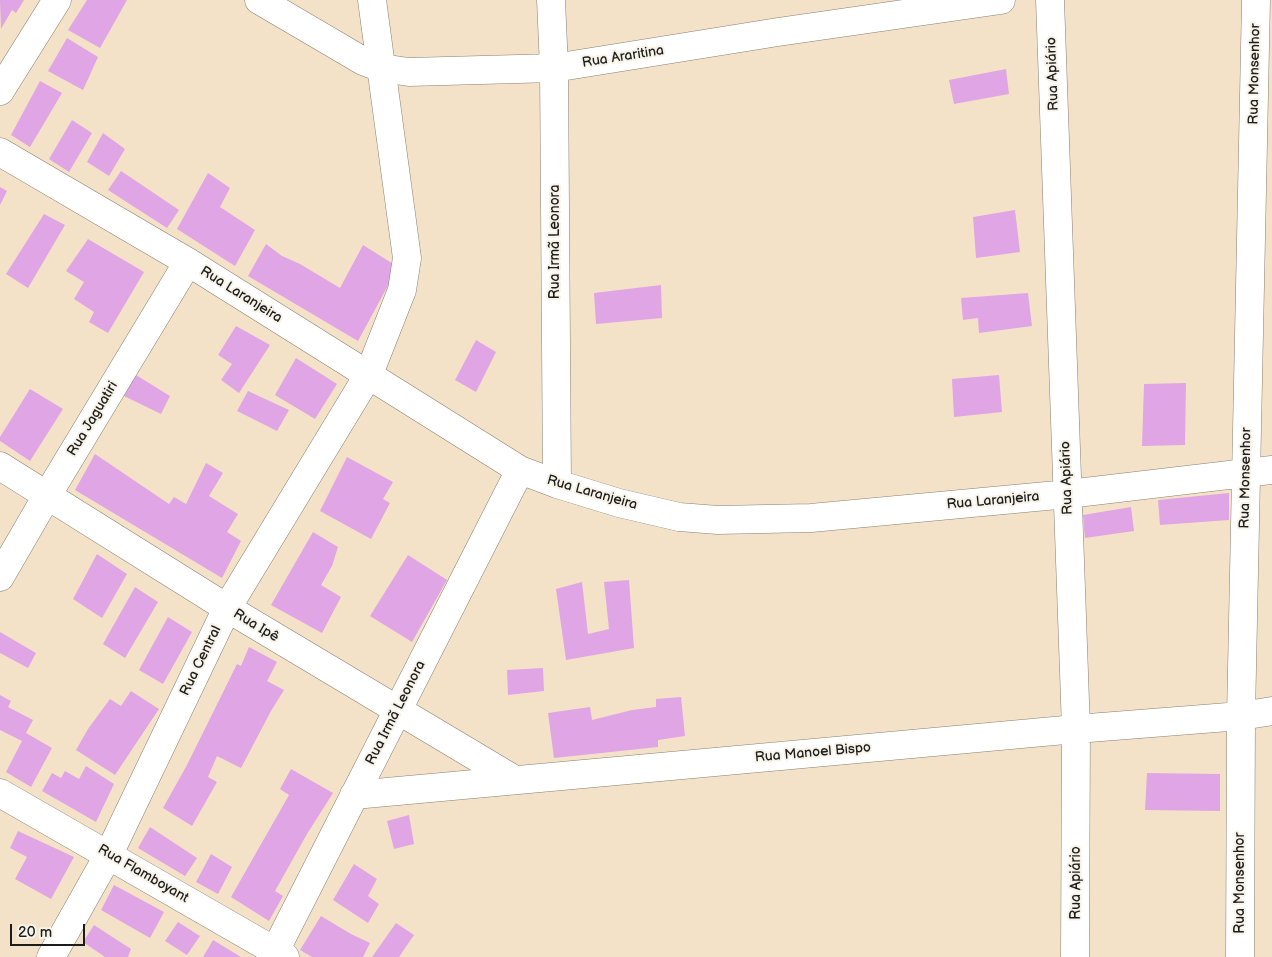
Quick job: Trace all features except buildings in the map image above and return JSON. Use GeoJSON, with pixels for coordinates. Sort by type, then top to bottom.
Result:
{"type":"FeatureCollection","features":[{"type":"Feature","properties":{"kind":"street"},"geometry":{"type":"LineString","coordinates":[[0,91],[57,0]]}},
{"type":"Feature","properties":{"kind":"street","name":"Rua Araritina"},"geometry":{"type":"LineString","coordinates":[[259,0],[341,49],[381,68],[409,72],[554,68],[778,32],[1001,0]]}},
{"type":"Feature","properties":{"kind":"street","name":"Rua Central"},"geometry":{"type":"LineString","coordinates":[[51,957],[109,854],[226,608],[369,374],[402,290],[407,258],[372,0]]}},
{"type":"Feature","properties":{"kind":"street","name":"Rua Irmã Leonora"},"geometry":{"type":"LineString","coordinates":[[551,0],[554,68],[557,484]]}},
{"type":"Feature","properties":{"kind":"street","name":"Rua Apiário"},"geometry":{"type":"LineString","coordinates":[[1050,0],[1076,729],[1075,957]]}},
{"type":"Feature","properties":{"kind":"street","name":"Rua Monsenhor"},"geometry":{"type":"LineString","coordinates":[[1240,957],[1242,716],[1259,472],[1256,0]]}},
{"type":"Feature","properties":{"kind":"street","name":"Rua Laranjeira"},"geometry":{"type":"LineString","coordinates":[[0,152],[188,262],[520,470],[557,484],[619,503],[670,515],[718,520],[811,518],[1068,494],[1259,472]]}},
{"type":"Feature","properties":{"kind":"street","name":"Rua Jaguatiri"},"geometry":{"type":"LineString","coordinates":[[0,577],[188,262]]}},
{"type":"Feature","properties":{"kind":"street","name":"Rua Ipê"},"geometry":{"type":"LineString","coordinates":[[0,466],[48,494],[226,608],[515,780]]}},
{"type":"Feature","properties":{"kind":"street","name":"Rua Irmã Leonora"},"geometry":{"type":"LineString","coordinates":[[278,955],[354,795],[520,470]]}},
{"type":"Feature","properties":{"kind":"street","name":"Rua Manoel Bispo"},"geometry":{"type":"LineString","coordinates":[[354,795],[1076,729],[1242,716],[1272,711]]}},
{"type":"Feature","properties":{"kind":"street","name":"Rua Flamboyant"},"geometry":{"type":"LineString","coordinates":[[0,793],[109,854],[278,955]]}}]}
